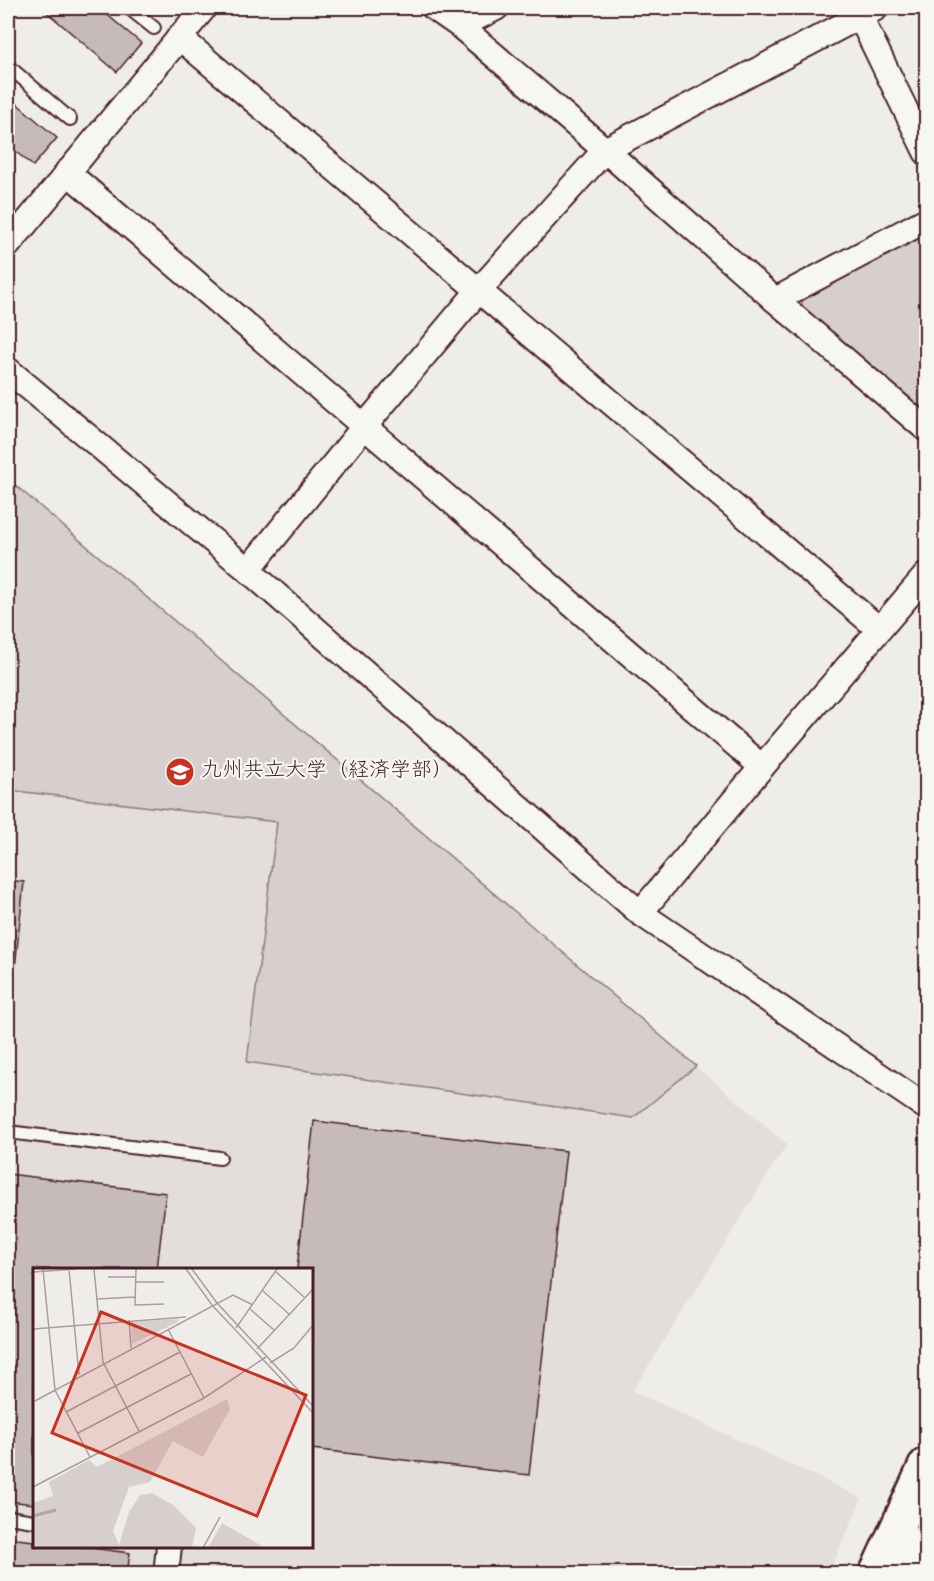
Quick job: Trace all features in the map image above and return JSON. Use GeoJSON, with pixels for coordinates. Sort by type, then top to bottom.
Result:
{"type":"FeatureCollection","features":[{"type":"Feature","properties":{"kind":"street"},"geometry":{"type":"LineString","coordinates":[[8,245],[204,8]]}},
{"type":"Feature","properties":{"kind":"street"},"geometry":{"type":"LineString","coordinates":[[434,8],[460,26],[927,429]]}},
{"type":"Feature","properties":{"kind":"street"},"geometry":{"type":"LineString","coordinates":[[460,26],[496,8]]}},
{"type":"Feature","properties":{"kind":"street"},"geometry":{"type":"LineString","coordinates":[[248,570],[479,290],[605,150],[864,10],[927,152]]}},
{"type":"Feature","properties":{"kind":"street"},"geometry":{"type":"LineString","coordinates":[[179,37],[879,630]]}},
{"type":"Feature","properties":{"kind":"street"},"geometry":{"type":"LineString","coordinates":[[67,172],[363,428],[762,767]]}},
{"type":"Feature","properties":{"kind":"street"},"geometry":{"type":"LineString","coordinates":[[775,300],[927,220]]}},
{"type":"Feature","properties":{"kind":"street"},"geometry":{"type":"LineString","coordinates":[[8,370],[248,570],[640,913],[927,1107]]}},
{"type":"Feature","properties":{"kind":"street"},"geometry":{"type":"LineString","coordinates":[[640,913],[927,576]]}},
{"type":"Feature","properties":{"kind":"street"},"geometry":{"type":"LineString","coordinates":[[876,1574],[927,1465]]}},
{"type":"Feature","properties":{"kind":"street"},"geometry":{"type":"LineString","coordinates":[[911,1574],[927,1540]]}},
{"type":"Feature","properties":{"kind":"street"},"geometry":{"type":"LineString","coordinates":[[166,1574],[169,1548]]}},
{"type":"Feature","properties":{"kind":"lane"},"geometry":{"type":"LineString","coordinates":[[129,8],[154,28]]}},
{"type":"Feature","properties":{"kind":"lane"},"geometry":{"type":"LineString","coordinates":[[8,66],[70,119]]}},
{"type":"Feature","properties":{"kind":"lane"},"geometry":{"type":"LineString","coordinates":[[8,1132],[220,1158]]}},
{"type":"Feature","properties":{"kind":"lane"},"geometry":{"type":"LineString","coordinates":[[8,1517],[33,1521]]}},
{"type":"Feature","properties":{"kind":"shaded area"},"geometry":{"type":"Polygon","coordinates":[[[926,233],[926,418],[802,309],[802,302],[805,296],[926,233]]]}},
{"type":"Feature","properties":{"kind":"shaded area","name":"九州共立大学（経済学部）"},"geometry":{"type":"Polygon","coordinates":[[[8,479],[787,1144],[633,1391],[862,1498],[829,1573],[8,1573],[8,479]]]}},
{"type":"Feature","properties":{"kind":"shaded area"},"geometry":{"type":"Polygon","coordinates":[[[8,479],[696,1066],[633,1118],[247,1062],[277,822],[8,790],[8,479]]]}},
{"type":"Feature","properties":{"kind":"building"},"geometry":{"type":"Polygon","coordinates":[[[42,8],[99,8],[141,43],[117,72],[42,8]]]}},
{"type":"Feature","properties":{"kind":"building"},"geometry":{"type":"Polygon","coordinates":[[[8,96],[57,138],[33,166],[8,145],[8,96]]]}},
{"type":"Feature","properties":{"kind":"building"},"geometry":{"type":"Polygon","coordinates":[[[8,880],[24,882],[8,1035],[8,880]]]}},
{"type":"Feature","properties":{"kind":"building"},"geometry":{"type":"Polygon","coordinates":[[[314,1121],[566,1151],[529,1475],[314,1449],[314,1268],[297,1268],[314,1121]]]}},
{"type":"Feature","properties":{"kind":"building"},"geometry":{"type":"Polygon","coordinates":[[[8,1174],[166,1193],[157,1268],[33,1268],[33,1504],[8,1501],[8,1174]]]}},
{"type":"Feature","properties":{"kind":"building"},"geometry":{"type":"Polygon","coordinates":[[[8,1538],[33,1541],[33,1548],[91,1548],[130,1553],[127,1574],[8,1574],[8,1538]]]}},
{"type":"Feature","properties":{"kind":"place","name":"九州共立大学（経済学部）"},"geometry":{"type":"Point","coordinates":[180,772]}}]}
